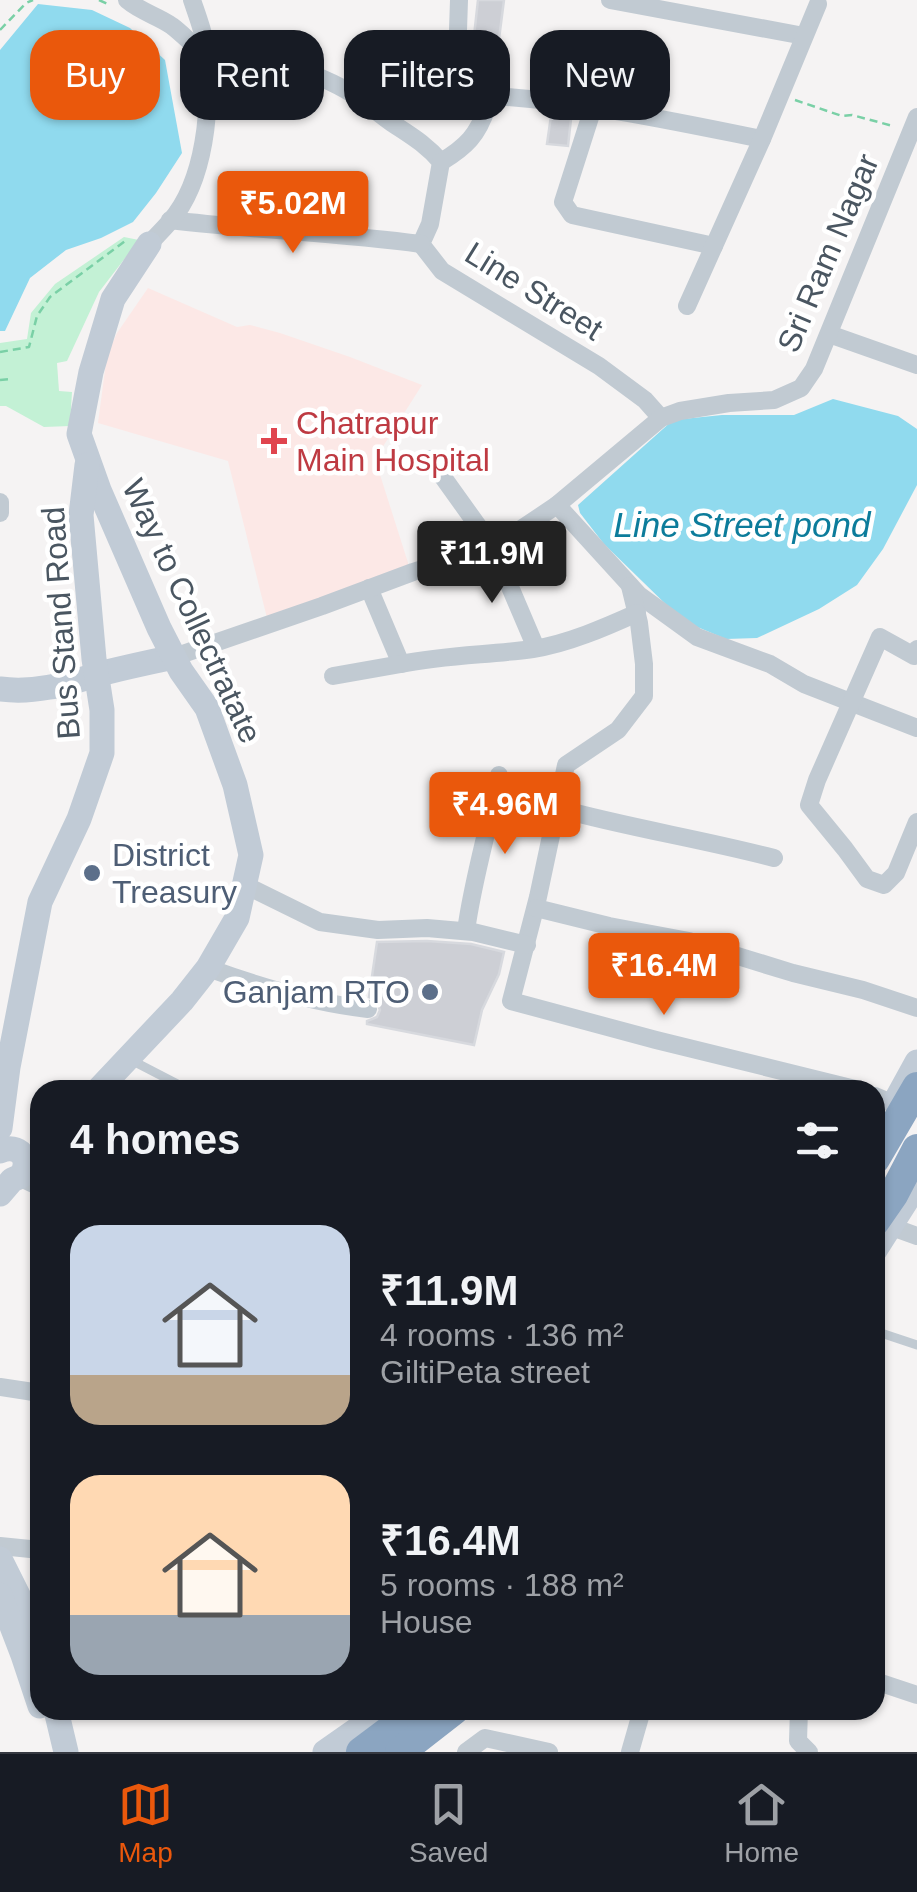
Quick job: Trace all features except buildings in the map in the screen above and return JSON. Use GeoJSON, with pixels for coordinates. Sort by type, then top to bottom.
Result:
{"type":"FeatureCollection","features":[{"type":"Feature","properties":{"kind":"highway"},"geometry":{"type":"LineString","coordinates":[[885,1128],[895,1096]]}},
{"type":"Feature","properties":{"kind":"highway"},"geometry":{"type":"LineString","coordinates":[[885,1218],[917,1150]]}},
{"type":"Feature","properties":{"kind":"highway"},"geometry":{"type":"LineString","coordinates":[[361,1752],[404,1720]]}},
{"type":"Feature","properties":{"kind":"highway"},"geometry":{"type":"LineString","coordinates":[[400,1752],[441,1720]]}},
{"type":"Feature","properties":{"kind":"main road","name":"Way to Collectratate"},"geometry":{"type":"LineString","coordinates":[[108,1080],[182,1002],[208,968],[237,918],[251,855],[235,785],[207,708],[174,657],[120,539],[79,434],[91,372],[113,300],[140,241]]}},
{"type":"Feature","properties":{"kind":"main road","name":"Bus Stand Road"},"geometry":{"type":"LineString","coordinates":[[0,1128],[40,902],[79,819],[102,753],[102,710],[81,515],[88,458]]}},
{"type":"Feature","properties":{"kind":"main road"},"geometry":{"type":"LineString","coordinates":[[0,689],[49,688],[174,657]]}},
{"type":"Feature","properties":{"kind":"main road"},"geometry":{"type":"LineString","coordinates":[[895,1096],[917,1062]]}},
{"type":"Feature","properties":{"kind":"main road"},"geometry":{"type":"LineString","coordinates":[[885,1222],[917,1184]]}},
{"type":"Feature","properties":{"kind":"main road"},"geometry":{"type":"LineString","coordinates":[[0,1560],[30,1621]]}},
{"type":"Feature","properties":{"kind":"main road"},"geometry":{"type":"LineString","coordinates":[[0,1596],[30,1675]]}},
{"type":"Feature","properties":{"kind":"main road"},"geometry":{"type":"LineString","coordinates":[[43,1720],[50,1752]]}},
{"type":"Feature","properties":{"kind":"main road"},"geometry":{"type":"LineString","coordinates":[[58,1720],[66,1752]]}},
{"type":"Feature","properties":{"kind":"main road"},"geometry":{"type":"LineString","coordinates":[[325,1752],[370,1720]]}},
{"type":"Feature","properties":{"kind":"street"},"geometry":{"type":"LineString","coordinates":[[192,0],[200,30]]}},
{"type":"Feature","properties":{"kind":"street"},"geometry":{"type":"LineString","coordinates":[[459,30],[460,0]]}},
{"type":"Feature","properties":{"kind":"street"},"geometry":{"type":"LineString","coordinates":[[610,0],[804,36]]}},
{"type":"Feature","properties":{"kind":"street"},"geometry":{"type":"LineString","coordinates":[[121,4],[173,26],[180,33]]}},
{"type":"Feature","properties":{"kind":"street"},"geometry":{"type":"LineString","coordinates":[[687,306],[818,4]]}},
{"type":"Feature","properties":{"kind":"street"},"geometry":{"type":"LineString","coordinates":[[324,81],[351,93],[427,145],[440,162],[466,145],[483,120]]}},
{"type":"Feature","properties":{"kind":"street"},"geometry":{"type":"LineString","coordinates":[[140,241],[178,212],[196,173],[206,120]]}},
{"type":"Feature","properties":{"kind":"street"},"geometry":{"type":"LineString","coordinates":[[590,120],[563,202],[572,215],[714,246]]}},
{"type":"Feature","properties":{"kind":"street"},"geometry":{"type":"LineString","coordinates":[[667,120],[762,139]]}},
{"type":"Feature","properties":{"kind":"street","name":"Sri Ram Nagar"},"geometry":{"type":"LineString","coordinates":[[661,418],[729,403],[774,400],[801,388],[814,369],[914,124]]}},
{"type":"Feature","properties":{"kind":"street","name":"Line Street"},"geometry":{"type":"LineString","coordinates":[[440,162],[430,224],[421,244],[442,271],[598,366],[644,400],[661,418]]}},
{"type":"Feature","properties":{"kind":"street"},"geometry":{"type":"LineString","coordinates":[[170,220],[421,244]]}},
{"type":"Feature","properties":{"kind":"street"},"geometry":{"type":"LineString","coordinates":[[828,334],[917,365]]}},
{"type":"Feature","properties":{"kind":"street"},"geometry":{"type":"LineString","coordinates":[[174,657],[493,547],[557,506],[661,418]]}},
{"type":"Feature","properties":{"kind":"street"},"geometry":{"type":"LineString","coordinates":[[430,459],[493,547],[536,648]]}},
{"type":"Feature","properties":{"kind":"street"},"geometry":{"type":"LineString","coordinates":[[0,502],[0,513]]}},
{"type":"Feature","properties":{"kind":"street"},"geometry":{"type":"LineString","coordinates":[[557,506],[639,595],[697,636],[770,664],[804,684],[917,728]]}},
{"type":"Feature","properties":{"kind":"street"},"geometry":{"type":"LineString","coordinates":[[630,586],[644,664],[644,696],[618,730],[566,766],[536,908],[511,1001],[819,1080]]}},
{"type":"Feature","properties":{"kind":"street"},"geometry":{"type":"LineString","coordinates":[[369,588],[401,664]]}},
{"type":"Feature","properties":{"kind":"street"},"geometry":{"type":"LineString","coordinates":[[333,676],[536,648],[605,628],[637,613]]}},
{"type":"Feature","properties":{"kind":"street"},"geometry":{"type":"LineString","coordinates":[[917,649],[914,656],[880,637],[808,805],[866,879],[884,885],[896,873],[917,822]]}},
{"type":"Feature","properties":{"kind":"street"},"geometry":{"type":"LineString","coordinates":[[466,931],[472,886],[490,825],[499,775]]}},
{"type":"Feature","properties":{"kind":"street"},"geometry":{"type":"LineString","coordinates":[[557,808],[774,858]]}},
{"type":"Feature","properties":{"kind":"street"},"geometry":{"type":"LineString","coordinates":[[244,885],[320,922],[378,930],[466,931],[527,945]]}},
{"type":"Feature","properties":{"kind":"street"},"geometry":{"type":"LineString","coordinates":[[536,908],[689,941],[917,1008]]}},
{"type":"Feature","properties":{"kind":"street"},"geometry":{"type":"LineString","coordinates":[[208,968],[289,994],[368,1010]]}},
{"type":"Feature","properties":{"kind":"street"},"geometry":{"type":"LineString","coordinates":[[885,1225],[917,1236]]}},
{"type":"Feature","properties":{"kind":"street"},"geometry":{"type":"LineString","coordinates":[[0,1387],[30,1392]]}},
{"type":"Feature","properties":{"kind":"street"},"geometry":{"type":"LineString","coordinates":[[0,1546],[30,1549]]}},
{"type":"Feature","properties":{"kind":"street"},"geometry":{"type":"LineString","coordinates":[[885,1684],[917,1695]]}},
{"type":"Feature","properties":{"kind":"street"},"geometry":{"type":"LineString","coordinates":[[630,1752],[639,1720]]}},
{"type":"Feature","properties":{"kind":"street"},"geometry":{"type":"LineString","coordinates":[[799,1720],[798,1741],[810,1752]]}},
{"type":"Feature","properties":{"kind":"street"},"geometry":{"type":"LineString","coordinates":[[466,1752],[485,1738],[549,1752]]}},
{"type":"Feature","properties":{"kind":"lane"},"geometry":{"type":"LineString","coordinates":[[128,1059],[169,1080]]}},
{"type":"Feature","properties":{"kind":"lane"},"geometry":{"type":"LineString","coordinates":[[885,1334],[917,1345]]}},
{"type":"Feature","properties":{"kind":"path"},"geometry":{"type":"LineString","coordinates":[[0,30],[33,0]]}},
{"type":"Feature","properties":{"kind":"path"},"geometry":{"type":"LineString","coordinates":[[99,0],[121,4]]}},
{"type":"Feature","properties":{"kind":"path"},"geometry":{"type":"LineString","coordinates":[[780,95],[842,116],[852,114],[914,124]]}},
{"type":"Feature","properties":{"kind":"path"},"geometry":{"type":"LineString","coordinates":[[0,352],[30,347],[37,316],[50,298],[140,241]]}},
{"type":"Feature","properties":{"kind":"path"},"geometry":{"type":"LineString","coordinates":[[0,380],[12,379]]}},
{"type":"Feature","properties":{"kind":"shaded area","name":"Chatrapur Main Hospital"},"geometry":{"type":"Polygon","coordinates":[[[148,288],[237,327],[250,325],[280,333],[422,385],[375,459],[410,569],[267,618],[228,461],[98,423],[107,355],[148,288]]]}},
{"type":"Feature","properties":{"kind":"green space"},"geometry":{"type":"Polygon","coordinates":[[[124,237],[139,240],[99,292],[67,361],[57,363],[59,391],[72,392],[70,426],[44,427],[0,406],[0,343],[27,339],[31,313],[55,284],[124,237]]]}},
{"type":"Feature","properties":{"kind":"water"},"geometry":{"type":"Polygon","coordinates":[[[38,4],[92,10],[130,28],[30,30],[30,120],[160,120],[160,55],[165,60],[182,153],[133,222],[66,250],[30,278],[5,331],[0,331],[0,50],[38,4]]]}},
{"type":"Feature","properties":{"kind":"water","name":"Line Street pond"},"geometry":{"type":"Polygon","coordinates":[[[833,399],[898,416],[917,429],[917,485],[883,549],[857,585],[819,609],[757,638],[726,639],[683,621],[604,544],[580,513],[578,505],[673,420],[794,415],[833,399]]]}},
{"type":"Feature","properties":{"kind":"place","name":"Chatrapur Main Hospital"},"geometry":{"type":"Point","coordinates":[274,441]}},
{"type":"Feature","properties":{"kind":"place","name":"District Treasury"},"geometry":{"type":"Point","coordinates":[92,873]}},
{"type":"Feature","properties":{"kind":"place","name":"Ganjam RTO"},"geometry":{"type":"Point","coordinates":[430,992]}}]}
